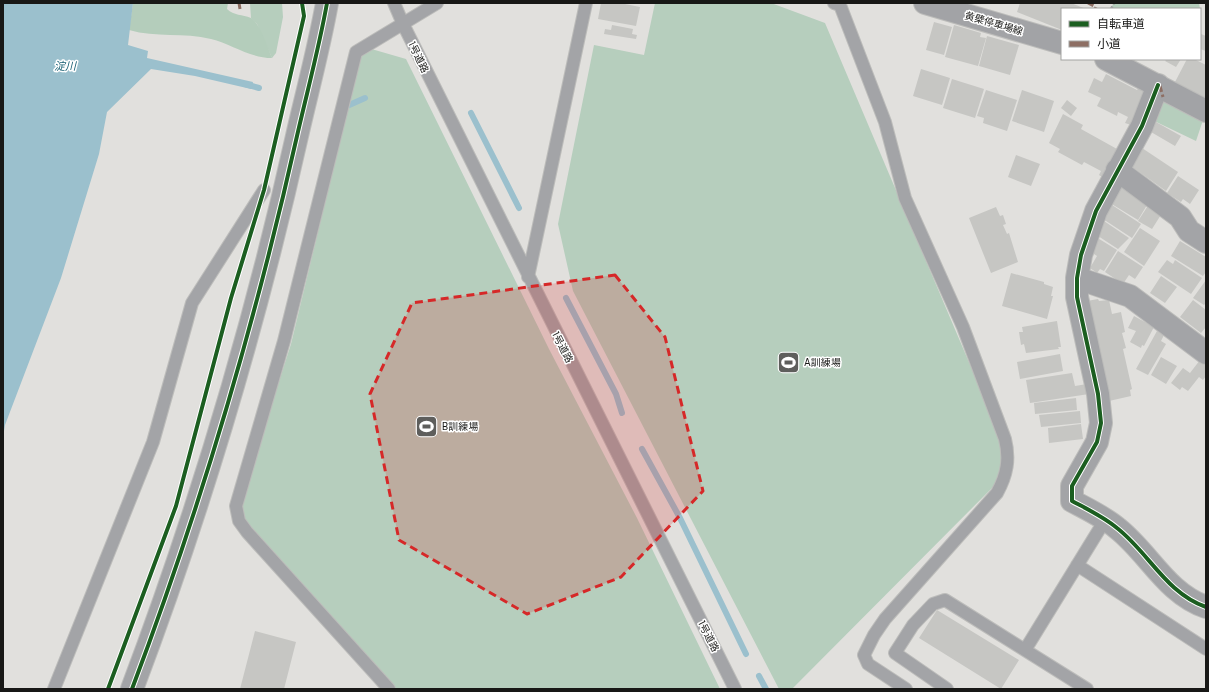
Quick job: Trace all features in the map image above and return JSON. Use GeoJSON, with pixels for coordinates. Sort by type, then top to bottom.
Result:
{"type":"FeatureCollection","features":[{"type":"Feature","properties":{"kind":"main road","name":"黄檗停車場線"},"geometry":{"type":"LineString","coordinates":[[926,3],[1061,43]]}},
{"type":"Feature","properties":{"kind":"main road"},"geometry":{"type":"LineString","coordinates":[[1108,60],[1206,111]]}},
{"type":"Feature","properties":{"kind":"street"},"geometry":{"type":"LineString","coordinates":[[132,689],[203,491],[244,351],[280,212],[327,3]]}},
{"type":"Feature","properties":{"kind":"street"},"geometry":{"type":"LineString","coordinates":[[1158,85],[1142,126],[1096,211],[1081,255],[1077,278],[1077,297],[1098,394],[1101,423],[1098,442],[1072,486],[1072,500],[1117,527],[1180,594],[1192,602],[1206,607]]}},
{"type":"Feature","properties":{"kind":"street"},"geometry":{"type":"LineString","coordinates":[[1117,170],[1180,216],[1189,231],[1206,242]]}},
{"type":"Feature","properties":{"kind":"street"},"geometry":{"type":"LineString","coordinates":[[1077,278],[1130,296],[1206,353]]}},
{"type":"Feature","properties":{"kind":"lane","name":"1号道路"},"geometry":{"type":"LineString","coordinates":[[394,3],[402,24],[735,689]]}},
{"type":"Feature","properties":{"kind":"lane"},"geometry":{"type":"LineString","coordinates":[[389,689],[247,532],[239,521],[236,506],[284,341],[356,52],[437,3]]}},
{"type":"Feature","properties":{"kind":"lane"},"geometry":{"type":"LineString","coordinates":[[528,277],[586,3]]}},
{"type":"Feature","properties":{"kind":"lane"},"geometry":{"type":"LineString","coordinates":[[834,3],[840,5],[885,122],[905,198],[963,328],[1005,439],[1008,455],[1005,480],[997,493],[886,619],[874,635],[864,655],[868,664],[906,689]]}},
{"type":"Feature","properties":{"kind":"lane"},"geometry":{"type":"LineString","coordinates":[[54,689],[153,442],[192,303],[264,190]]}},
{"type":"Feature","properties":{"kind":"lane"},"geometry":{"type":"LineString","coordinates":[[1025,650],[1105,520]]}},
{"type":"Feature","properties":{"kind":"lane"},"geometry":{"type":"LineString","coordinates":[[1077,565],[1206,649]]}},
{"type":"Feature","properties":{"kind":"lane"},"geometry":{"type":"LineString","coordinates":[[948,689],[895,653],[913,625],[933,604],[946,600],[1083,688]]}},
{"type":"Feature","properties":{"kind":"highlighted area"},"geometry":{"type":"Polygon","coordinates":[[[615,275],[665,337],[703,491],[621,577],[527,614],[399,540],[370,394],[412,303],[615,275]]]}},
{"type":"Feature","properties":{"kind":"green space"},"geometry":{"type":"Polygon","coordinates":[[[133,3],[228,3],[227,9],[235,14],[251,18],[258,25],[272,58],[256,56],[218,41],[201,37],[149,34],[129,30],[133,3]]]}},
{"type":"Feature","properties":{"kind":"green space"},"geometry":{"type":"Polygon","coordinates":[[[250,3],[282,3],[283,17],[276,53],[272,58],[257,24],[251,18],[250,3]]]}},
{"type":"Feature","properties":{"kind":"green space","name":"A訓練場"},"geometry":{"type":"Polygon","coordinates":[[[655,3],[771,3],[825,23],[999,433],[1002,468],[997,481],[992,488],[792,689],[779,689],[573,291],[558,224],[594,45],[644,55],[655,3]]]}},
{"type":"Feature","properties":{"kind":"green space"},"geometry":{"type":"Polygon","coordinates":[[[1114,3],[1199,3],[1200,8],[1111,8],[1114,3]]]}},
{"type":"Feature","properties":{"kind":"green space","name":"B訓練場"},"geometry":{"type":"Polygon","coordinates":[[[368,48],[406,59],[549,349],[637,518],[720,689],[396,689],[244,522],[240,503],[291,344],[361,53],[368,48]]]}},
{"type":"Feature","properties":{"kind":"green space"},"geometry":{"type":"Polygon","coordinates":[[[1159,88],[1205,114],[1196,141],[1148,118],[1159,88]]]}},
{"type":"Feature","properties":{"kind":"water","name":"淀川"},"geometry":{"type":"Polygon","coordinates":[[[3,3],[133,3],[128,45],[148,51],[147,58],[253,82],[251,89],[195,76],[151,69],[107,112],[99,154],[61,278],[5,425],[3,437],[3,3]]]}},
{"type":"Feature","properties":{"kind":"building"},"geometry":{"type":"Polygon","coordinates":[[[601,3],[620,3],[640,7],[636,26],[598,19],[601,3]]]}},
{"type":"Feature","properties":{"kind":"building"},"geometry":{"type":"Polygon","coordinates":[[[1020,3],[1071,3],[1084,8],[1061,8],[1061,30],[1017,12],[1020,3]]]}},
{"type":"Feature","properties":{"kind":"building"},"geometry":{"type":"Polygon","coordinates":[[[934,22],[952,27],[944,55],[926,50],[934,22]]]}},
{"type":"Feature","properties":{"kind":"building"},"geometry":{"type":"Polygon","coordinates":[[[612,25],[633,29],[632,34],[637,35],[636,39],[604,34],[605,29],[611,30],[612,25]]]}},
{"type":"Feature","properties":{"kind":"building"},"geometry":{"type":"Polygon","coordinates":[[[954,25],[981,33],[980,37],[986,38],[978,66],[945,57],[954,25]]]}},
{"type":"Feature","properties":{"kind":"building"},"geometry":{"type":"Polygon","coordinates":[[[1201,34],[1206,36],[1206,51],[1201,49],[1201,34]]]}},
{"type":"Feature","properties":{"kind":"building"},"geometry":{"type":"Polygon","coordinates":[[[987,36],[1019,45],[1010,75],[979,66],[987,36]]]}},
{"type":"Feature","properties":{"kind":"building"},"geometry":{"type":"Polygon","coordinates":[[[1166,60],[1180,60],[1176,67],[1165,61],[1166,60]]]}},
{"type":"Feature","properties":{"kind":"building"},"geometry":{"type":"Polygon","coordinates":[[[1186,60],[1196,60],[1206,65],[1206,98],[1175,82],[1186,60]]]}},
{"type":"Feature","properties":{"kind":"building"},"geometry":{"type":"Polygon","coordinates":[[[921,69],[950,78],[942,105],[913,96],[921,69]]]}},
{"type":"Feature","properties":{"kind":"building"},"geometry":{"type":"Polygon","coordinates":[[[1106,74],[1137,90],[1139,87],[1146,94],[1131,125],[1125,123],[1128,117],[1118,112],[1117,116],[1097,106],[1101,98],[1088,92],[1094,78],[1102,82],[1106,74]]]}},
{"type":"Feature","properties":{"kind":"building"},"geometry":{"type":"Polygon","coordinates":[[[952,79],[984,89],[975,118],[943,108],[952,79]]]}},
{"type":"Feature","properties":{"kind":"building"},"geometry":{"type":"Polygon","coordinates":[[[986,90],[1017,100],[1007,131],[983,123],[984,118],[977,116],[986,90]]]}},
{"type":"Feature","properties":{"kind":"building"},"geometry":{"type":"Polygon","coordinates":[[[1022,90],[1054,101],[1044,132],[1012,121],[1022,90]]]}},
{"type":"Feature","properties":{"kind":"building"},"geometry":{"type":"Polygon","coordinates":[[[1067,100],[1077,108],[1071,116],[1061,108],[1067,100]]]}},
{"type":"Feature","properties":{"kind":"building"},"geometry":{"type":"Polygon","coordinates":[[[1063,114],[1083,125],[1081,129],[1117,149],[1102,177],[1099,175],[1101,171],[1084,162],[1082,165],[1058,152],[1060,149],[1049,143],[1063,114]]]}},
{"type":"Feature","properties":{"kind":"building"},"geometry":{"type":"Polygon","coordinates":[[[1156,122],[1181,136],[1175,146],[1151,132],[1156,122]]]}},
{"type":"Feature","properties":{"kind":"building"},"geometry":{"type":"Polygon","coordinates":[[[1142,148],[1178,172],[1166,191],[1131,166],[1142,148]]]}},
{"type":"Feature","properties":{"kind":"building"},"geometry":{"type":"Polygon","coordinates":[[[1016,155],[1040,164],[1031,186],[1008,177],[1016,155]]]}},
{"type":"Feature","properties":{"kind":"building"},"geometry":{"type":"Polygon","coordinates":[[[1178,176],[1199,190],[1190,204],[1183,199],[1181,202],[1167,193],[1178,176]]]}},
{"type":"Feature","properties":{"kind":"building"},"geometry":{"type":"Polygon","coordinates":[[[1119,184],[1150,200],[1138,220],[1110,203],[1119,184]]]}},
{"type":"Feature","properties":{"kind":"building"},"geometry":{"type":"Polygon","coordinates":[[[1151,201],[1164,210],[1152,229],[1138,221],[1151,201]]]}},
{"type":"Feature","properties":{"kind":"building"},"geometry":{"type":"Polygon","coordinates":[[[1112,205],[1141,224],[1132,238],[1103,219],[1112,205]]]}},
{"type":"Feature","properties":{"kind":"building"},"geometry":{"type":"Polygon","coordinates":[[[996,207],[1000,216],[1003,215],[1006,224],[1003,225],[1007,234],[1009,233],[1018,262],[991,273],[969,218],[996,207]]]}},
{"type":"Feature","properties":{"kind":"building"},"geometry":{"type":"Polygon","coordinates":[[[1104,221],[1129,238],[1118,249],[1095,234],[1104,221]]]}},
{"type":"Feature","properties":{"kind":"building"},"geometry":{"type":"Polygon","coordinates":[[[1140,228],[1160,241],[1144,266],[1124,252],[1140,228]]]}},
{"type":"Feature","properties":{"kind":"building"},"geometry":{"type":"Polygon","coordinates":[[[1096,237],[1117,250],[1104,271],[1100,269],[1097,273],[1090,268],[1097,256],[1088,250],[1096,237]]]}},
{"type":"Feature","properties":{"kind":"building"},"geometry":{"type":"Polygon","coordinates":[[[1180,241],[1206,257],[1206,272],[1203,276],[1171,256],[1180,241]]]}},
{"type":"Feature","properties":{"kind":"building"},"geometry":{"type":"Polygon","coordinates":[[[1118,251],[1143,267],[1135,279],[1129,275],[1123,284],[1105,272],[1118,251]]]}},
{"type":"Feature","properties":{"kind":"building"},"geometry":{"type":"Polygon","coordinates":[[[1167,260],[1173,264],[1175,260],[1202,278],[1191,294],[1158,272],[1167,260]]]}},
{"type":"Feature","properties":{"kind":"building"},"geometry":{"type":"Polygon","coordinates":[[[1011,273],[1044,282],[1044,284],[1053,287],[1051,296],[1053,296],[1047,319],[1002,306],[1011,273]]]}},
{"type":"Feature","properties":{"kind":"building"},"geometry":{"type":"Polygon","coordinates":[[[1161,276],[1177,287],[1165,303],[1150,293],[1161,276]]]}},
{"type":"Feature","properties":{"kind":"building"},"geometry":{"type":"Polygon","coordinates":[[[1206,280],[1206,303],[1204,305],[1193,298],[1206,280]]]}},
{"type":"Feature","properties":{"kind":"building"},"geometry":{"type":"Polygon","coordinates":[[[1098,299],[1099,301],[1109,300],[1112,314],[1121,312],[1125,332],[1122,333],[1126,348],[1123,349],[1132,389],[1130,390],[1131,396],[1109,401],[1087,301],[1098,299]]]}},
{"type":"Feature","properties":{"kind":"building"},"geometry":{"type":"Polygon","coordinates":[[[1193,300],[1206,310],[1206,327],[1201,333],[1180,317],[1193,300]]]}},
{"type":"Feature","properties":{"kind":"building"},"geometry":{"type":"Polygon","coordinates":[[[1134,316],[1154,327],[1144,346],[1142,345],[1141,348],[1130,342],[1136,331],[1128,328],[1134,316]]]}},
{"type":"Feature","properties":{"kind":"building"},"geometry":{"type":"Polygon","coordinates":[[[1057,321],[1061,347],[1058,347],[1059,349],[1026,353],[1024,344],[1021,345],[1019,332],[1023,332],[1022,327],[1057,321]]]}},
{"type":"Feature","properties":{"kind":"building"},"geometry":{"type":"Polygon","coordinates":[[[1157,331],[1164,335],[1161,341],[1166,344],[1148,375],[1136,369],[1157,331]]]}},
{"type":"Feature","properties":{"kind":"building"},"geometry":{"type":"Polygon","coordinates":[[[1060,354],[1063,371],[1020,379],[1017,362],[1060,354]]]}},
{"type":"Feature","properties":{"kind":"building"},"geometry":{"type":"Polygon","coordinates":[[[1161,357],[1177,366],[1166,384],[1151,375],[1161,357]]]}},
{"type":"Feature","properties":{"kind":"building"},"geometry":{"type":"Polygon","coordinates":[[[1200,360],[1206,365],[1206,376],[1203,380],[1199,377],[1188,391],[1182,387],[1180,390],[1171,383],[1183,368],[1190,373],[1200,360]]]}},
{"type":"Feature","properties":{"kind":"building"},"geometry":{"type":"Polygon","coordinates":[[[1072,373],[1075,386],[1087,384],[1089,394],[1030,403],[1026,380],[1072,373]]]}},
{"type":"Feature","properties":{"kind":"building"},"geometry":{"type":"Polygon","coordinates":[[[1076,398],[1077,410],[1035,414],[1034,403],[1076,398]]]}},
{"type":"Feature","properties":{"kind":"building"},"geometry":{"type":"Polygon","coordinates":[[[1080,411],[1081,423],[1041,427],[1039,415],[1080,411]]]}},
{"type":"Feature","properties":{"kind":"building"},"geometry":{"type":"Polygon","coordinates":[[[1081,424],[1083,439],[1049,443],[1048,428],[1081,424]]]}},
{"type":"Feature","properties":{"kind":"building"},"geometry":{"type":"Polygon","coordinates":[[[937,610],[1019,660],[1001,689],[919,638],[937,610]]]}},
{"type":"Feature","properties":{"kind":"building"},"geometry":{"type":"Polygon","coordinates":[[[255,631],[296,642],[284,689],[240,689],[255,631]]]}},
{"type":"Feature","properties":{"kind":"waterway"},"geometry":{"type":"LineString","coordinates":[[245,84],[259,88]]}},
{"type":"Feature","properties":{"kind":"waterway"},"geometry":{"type":"LineString","coordinates":[[347,106],[365,98]]}},
{"type":"Feature","properties":{"kind":"waterway"},"geometry":{"type":"LineString","coordinates":[[471,113],[519,208]]}},
{"type":"Feature","properties":{"kind":"waterway"},"geometry":{"type":"LineString","coordinates":[[566,298],[616,394],[622,413]]}},
{"type":"Feature","properties":{"kind":"waterway"},"geometry":{"type":"LineString","coordinates":[[642,449],[680,518],[746,654]]}},
{"type":"Feature","properties":{"kind":"waterway"},"geometry":{"type":"LineString","coordinates":[[759,676],[766,689]]}},
{"type":"Feature","properties":{"kind":"marked path"},"geometry":{"type":"LineString","coordinates":[[239,3],[240,9]]}},
{"type":"Feature","properties":{"kind":"marked path"},"geometry":{"type":"LineString","coordinates":[[1088,3],[1096,8]]}},
{"type":"Feature","properties":{"kind":"marked path"},"geometry":{"type":"LineString","coordinates":[[1160,86],[1163,97]]}},
{"type":"Feature","properties":{"kind":"cycle path"},"geometry":{"type":"LineString","coordinates":[[108,689],[176,506],[231,298],[264,190],[304,16],[302,3]]}},
{"type":"Feature","properties":{"kind":"cycle path"},"geometry":{"type":"LineString","coordinates":[[132,689],[181,553],[224,416],[244,346],[281,206],[317,53],[327,3]]}},
{"type":"Feature","properties":{"kind":"cycle path"},"geometry":{"type":"LineString","coordinates":[[1158,85],[1142,126],[1096,211],[1081,255],[1077,278],[1077,297],[1098,394],[1101,423],[1097,442],[1072,486],[1072,501],[1112,524],[1128,538],[1158,572],[1180,592],[1192,601],[1206,607]]}},
{"type":"Feature","properties":{"kind":"place","name":"A訓練場"},"geometry":{"type":"Point","coordinates":[789,362]}},
{"type":"Feature","properties":{"kind":"place","name":"B訓練場"},"geometry":{"type":"Point","coordinates":[427,426]}}]}
